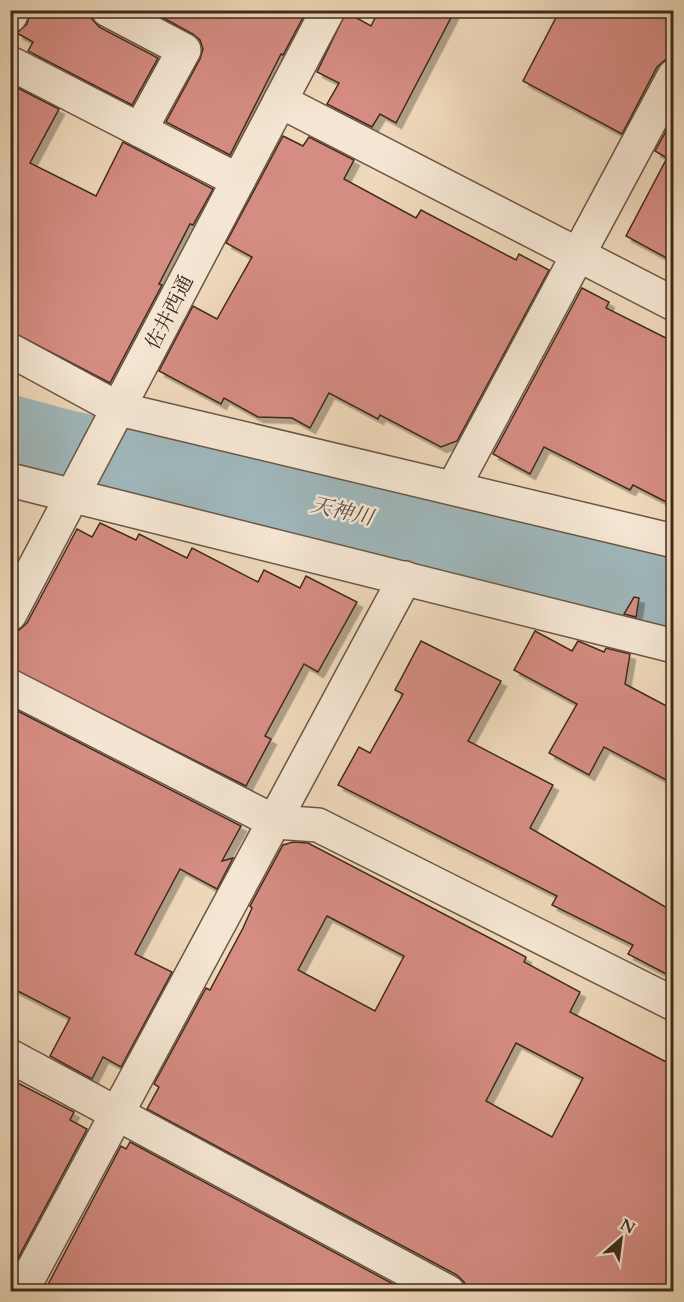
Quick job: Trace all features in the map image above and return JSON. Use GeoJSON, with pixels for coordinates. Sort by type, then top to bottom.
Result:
{"type":"FeatureCollection","features":[{"type":"Feature","properties":{"kind":"street"},"geometry":{"type":"LineString","coordinates":[[10,16],[13,10]]}},
{"type":"Feature","properties":{"kind":"street"},"geometry":{"type":"LineString","coordinates":[[108,10],[184,50],[140,130]]}},
{"type":"Feature","properties":{"kind":"street","name":"佐井西通"},"geometry":{"type":"LineString","coordinates":[[10,614],[328,10]]}},
{"type":"Feature","properties":{"kind":"street"},"geometry":{"type":"LineString","coordinates":[[10,63],[237,180]]}},
{"type":"Feature","properties":{"kind":"street"},"geometry":{"type":"LineString","coordinates":[[453,488],[674,76]]}},
{"type":"Feature","properties":{"kind":"street"},"geometry":{"type":"LineString","coordinates":[[280,101],[674,304]]}},
{"type":"Feature","properties":{"kind":"street"},"geometry":{"type":"LineString","coordinates":[[10,350],[118,409],[674,541]]}},
{"type":"Feature","properties":{"kind":"street"},"geometry":{"type":"LineString","coordinates":[[10,480],[79,486],[405,578],[674,645]]}},
{"type":"Feature","properties":{"kind":"street"},"geometry":{"type":"LineString","coordinates":[[21,1292],[276,822],[405,578]]}},
{"type":"Feature","properties":{"kind":"street"},"geometry":{"type":"LineString","coordinates":[[10,686],[276,822],[318,825],[674,1004]]}},
{"type":"Feature","properties":{"kind":"street"},"geometry":{"type":"LineString","coordinates":[[10,1056],[448,1292]]}},
{"type":"Feature","properties":{"kind":"building"},"geometry":{"type":"Polygon","coordinates":[[[31,10],[89,10],[92,19],[99,27],[158,58],[132,105],[28,51],[33,42],[17,33],[27,24],[31,10]]]}},
{"type":"Feature","properties":{"kind":"building"},"geometry":{"type":"Polygon","coordinates":[[[149,10],[307,10],[283,55],[281,54],[230,155],[166,122],[200,59],[203,49],[200,40],[193,34],[149,10]]]}},
{"type":"Feature","properties":{"kind":"building"},"geometry":{"type":"Polygon","coordinates":[[[379,10],[455,10],[396,123],[380,114],[372,127],[327,104],[339,83],[317,72],[346,12],[371,26],[379,10]]]}},
{"type":"Feature","properties":{"kind":"building"},"geometry":{"type":"Polygon","coordinates":[[[560,10],[674,10],[674,57],[665,60],[657,67],[622,134],[523,81],[560,10]]]}},
{"type":"Feature","properties":{"kind":"building"},"geometry":{"type":"Polygon","coordinates":[[[10,84],[59,109],[30,163],[96,196],[123,142],[213,189],[193,225],[190,224],[159,284],[162,285],[110,383],[10,331],[10,84]]]}},
{"type":"Feature","properties":{"kind":"building"},"geometry":{"type":"Polygon","coordinates":[[[674,117],[674,262],[626,236],[667,158],[655,151],[674,117]]]}},
{"type":"Feature","properties":{"kind":"building"},"geometry":{"type":"Polygon","coordinates":[[[283,136],[303,146],[309,137],[354,160],[344,179],[416,218],[421,210],[516,260],[519,254],[549,270],[457,441],[441,447],[380,415],[378,419],[329,393],[310,428],[292,418],[258,417],[224,398],[221,404],[159,371],[193,306],[217,319],[252,257],[226,243],[283,136]]]}},
{"type":"Feature","properties":{"kind":"building"},"geometry":{"type":"Polygon","coordinates":[[[582,288],[609,302],[606,308],[674,342],[674,506],[633,485],[630,490],[544,447],[530,474],[493,454],[582,288]]]}},
{"type":"Feature","properties":{"kind":"building"},"geometry":{"type":"Polygon","coordinates":[[[100,523],[136,540],[139,534],[187,558],[192,548],[258,582],[264,570],[300,588],[306,576],[357,602],[318,672],[304,664],[265,736],[271,739],[246,786],[10,668],[10,633],[19,630],[27,623],[77,529],[92,537],[100,523]]]}},
{"type":"Feature","properties":{"kind":"building"},"geometry":{"type":"Polygon","coordinates":[[[634,597],[639,598],[636,617],[624,614],[634,597]]]}},
{"type":"Feature","properties":{"kind":"building"},"geometry":{"type":"Polygon","coordinates":[[[535,631],[572,651],[578,641],[604,652],[606,648],[630,654],[625,684],[674,710],[674,784],[604,747],[589,775],[549,753],[577,704],[514,670],[535,631]]]}},
{"type":"Feature","properties":{"kind":"building"},"geometry":{"type":"Polygon","coordinates":[[[421,641],[501,681],[468,741],[553,785],[530,828],[674,912],[674,978],[628,954],[633,945],[552,905],[557,896],[338,785],[359,747],[370,753],[403,694],[395,690],[421,641]]]}},
{"type":"Feature","properties":{"kind":"building"},"geometry":{"type":"Polygon","coordinates":[[[10,707],[241,826],[222,861],[233,858],[217,889],[180,869],[135,954],[172,972],[121,1067],[103,1057],[92,1079],[50,1056],[70,1018],[10,987],[10,707]]]}},
{"type":"Feature","properties":{"kind":"building"},"geometry":{"type":"Polygon","coordinates":[[[293,842],[308,843],[526,957],[524,962],[580,992],[570,1012],[674,1066],[674,1292],[467,1292],[464,1282],[457,1275],[147,1109],[159,1087],[154,1084],[206,988],[210,990],[243,928],[252,908],[250,906],[283,845],[293,842]],[[327,916],[298,970],[375,1011],[404,956],[327,916]],[[516,1043],[486,1101],[552,1137],[583,1078],[516,1043]]]}},
{"type":"Feature","properties":{"kind":"building"},"geometry":{"type":"Polygon","coordinates":[[[10,1079],[74,1112],[70,1120],[87,1129],[17,1260],[10,1257],[10,1079]]]}},
{"type":"Feature","properties":{"kind":"building"},"geometry":{"type":"Polygon","coordinates":[[[130,1142],[408,1292],[44,1292],[121,1146],[126,1149],[130,1142]]]}},
{"type":"Feature","properties":{"kind":"waterway","name":"天神川"},"geometry":{"type":"LineString","coordinates":[[10,432],[492,544],[674,590]]}}]}
